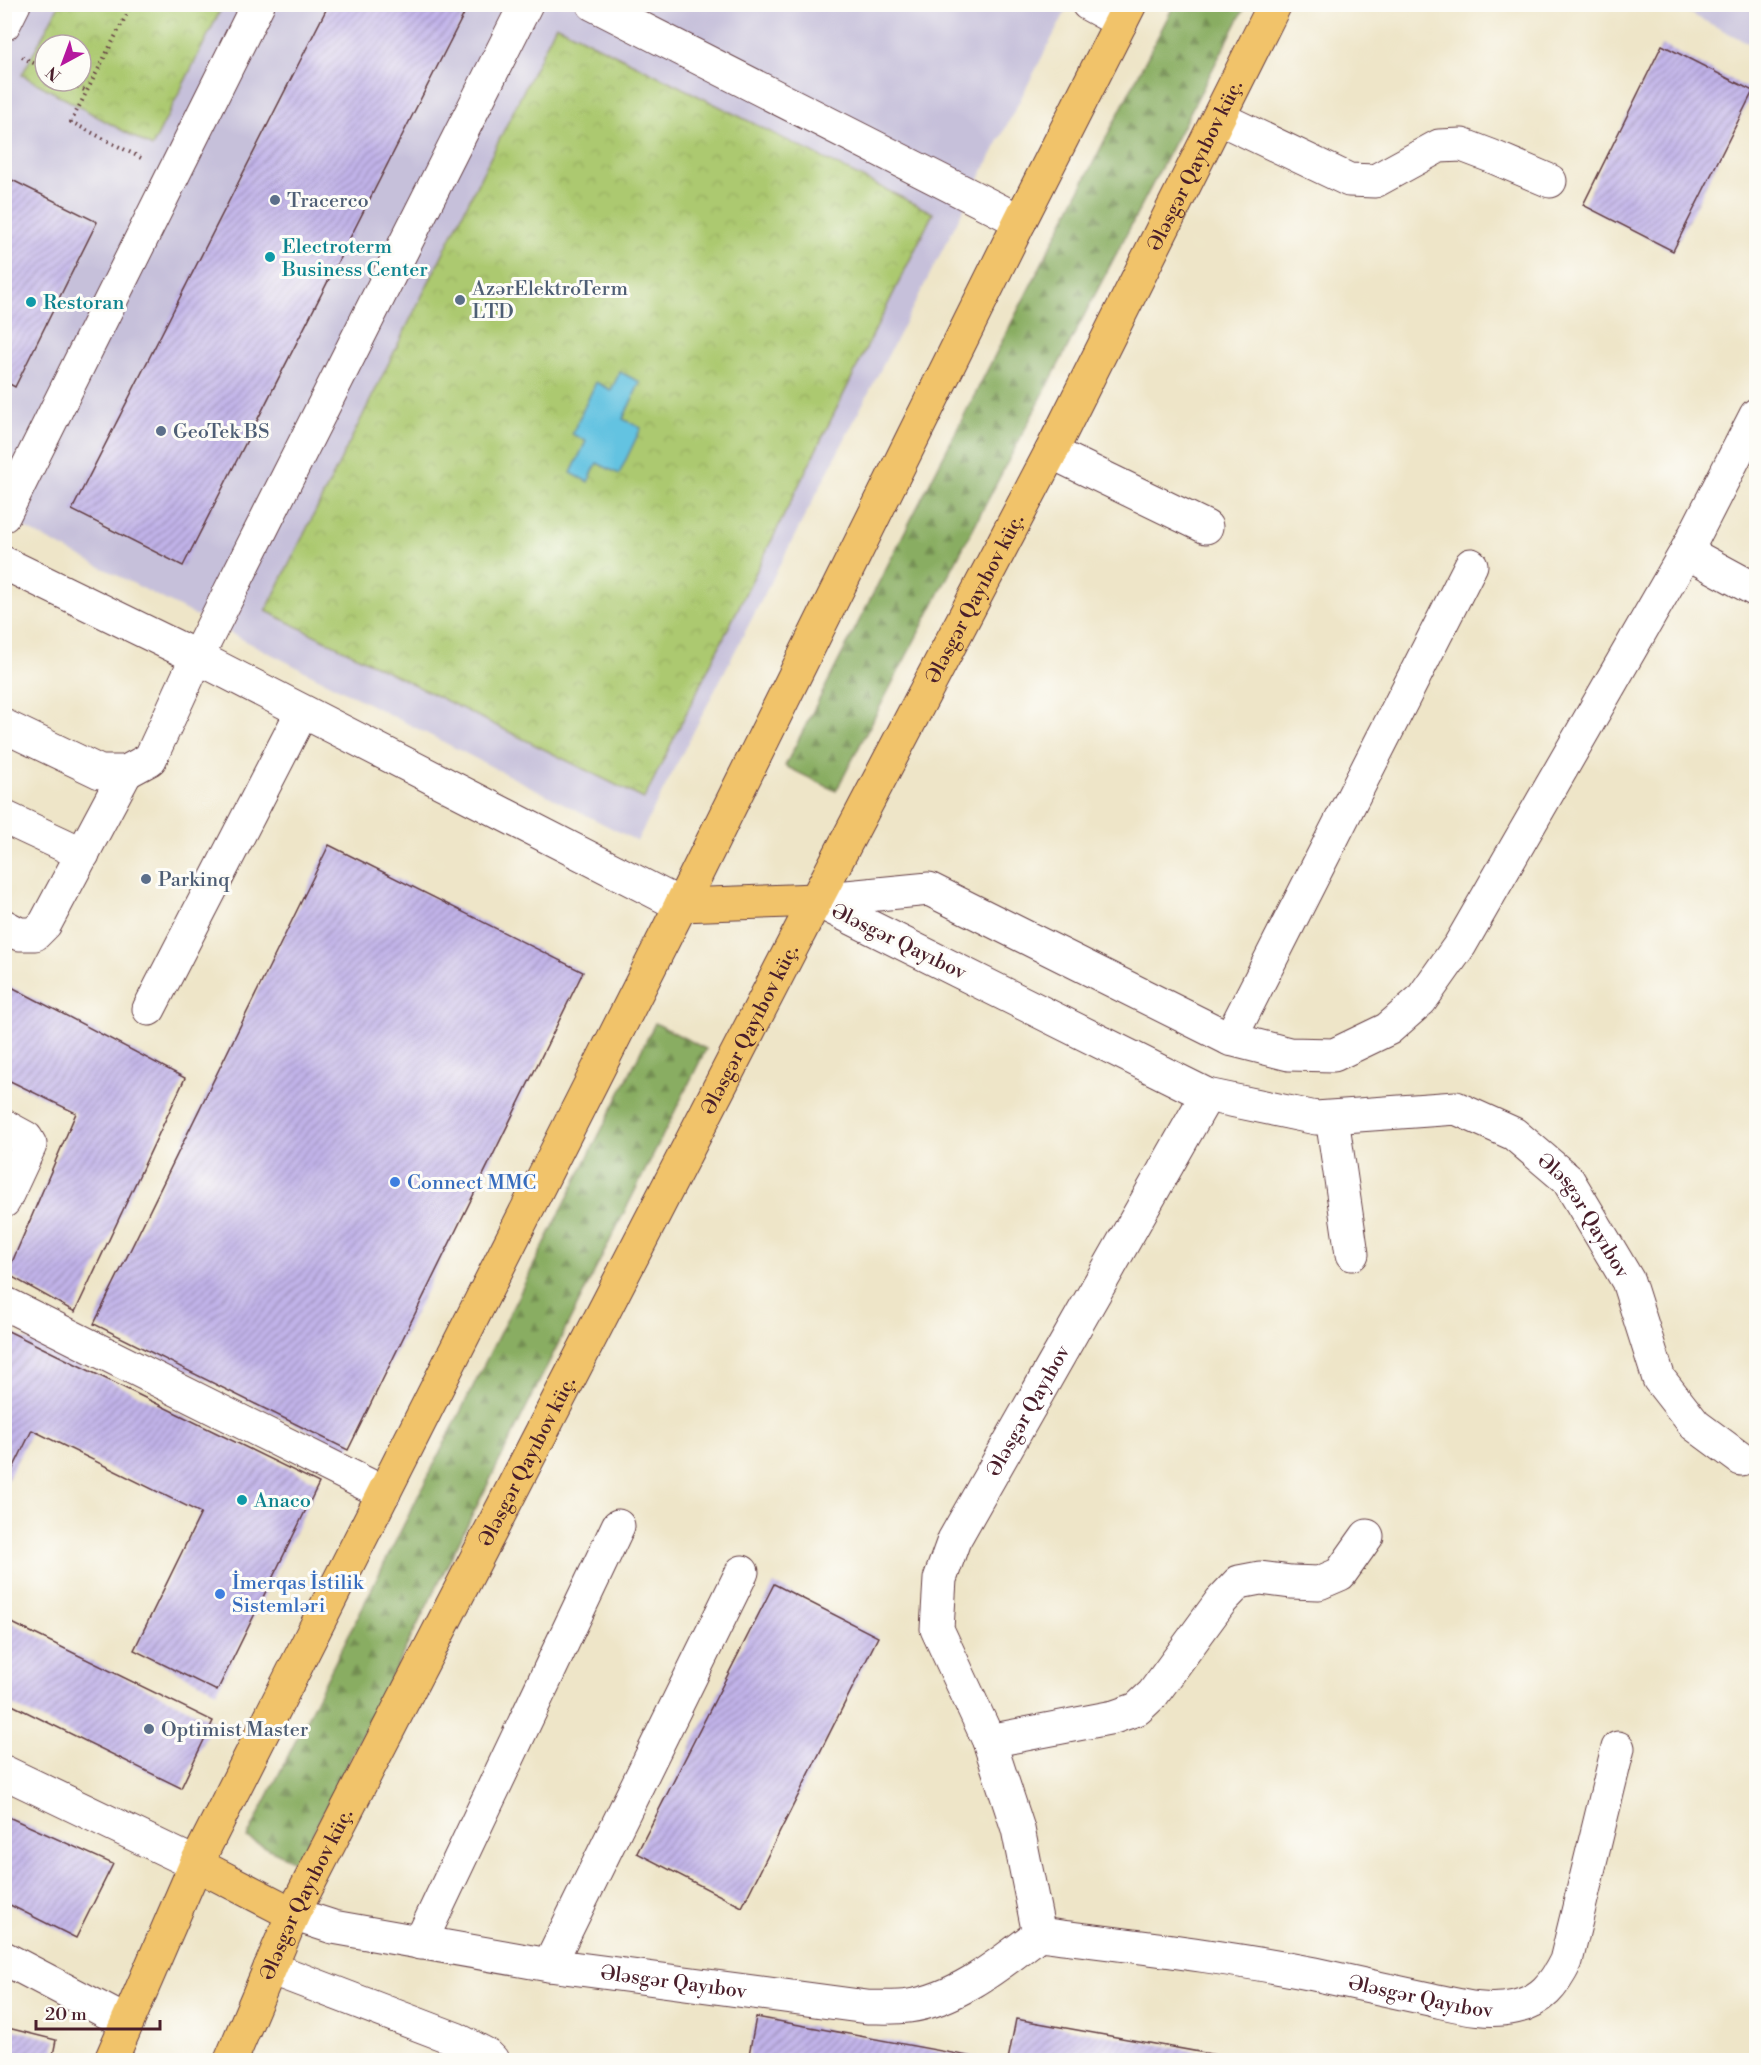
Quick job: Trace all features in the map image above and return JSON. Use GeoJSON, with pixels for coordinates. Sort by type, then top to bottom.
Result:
{"type":"FeatureCollection","features":[{"type":"Feature","properties":{"kind":"main road","name":"Ələsgər Qayıbov küç."},"geometry":{"type":"LineString","coordinates":[[231,2061],[293,1914],[816,900],[1051,452],[1275,4]]}},
{"type":"Feature","properties":{"kind":"main road"},"geometry":{"type":"LineString","coordinates":[[111,2061],[196,1864],[681,905],[1125,13]]}},
{"type":"Feature","properties":{"kind":"main road"},"geometry":{"type":"LineString","coordinates":[[681,905],[816,900]]}},
{"type":"Feature","properties":{"kind":"main road"},"geometry":{"type":"LineString","coordinates":[[196,1864],[293,1914]]}},
{"type":"Feature","properties":{"kind":"street"},"geometry":{"type":"LineString","coordinates":[[4,24],[14,4]]}},
{"type":"Feature","properties":{"kind":"street"},"geometry":{"type":"LineString","coordinates":[[4,515],[258,4]]}},
{"type":"Feature","properties":{"kind":"street"},"geometry":{"type":"LineString","coordinates":[[4,726],[100,772],[126,772],[150,759],[197,657],[526,4]]}},
{"type":"Feature","properties":{"kind":"street"},"geometry":{"type":"LineString","coordinates":[[593,4],[1020,221]]}},
{"type":"Feature","properties":{"kind":"street"},"geometry":{"type":"LineString","coordinates":[[1088,4],[1125,13]]}},
{"type":"Feature","properties":{"kind":"street"},"geometry":{"type":"LineString","coordinates":[[1219,118],[1349,180],[1375,181],[1439,146],[1462,146],[1550,181]]}},
{"type":"Feature","properties":{"kind":"street"},"geometry":{"type":"LineString","coordinates":[[816,900],[929,889],[1230,1039],[1289,1054],[1334,1055],[1388,1029],[1421,1000],[1460,945],[1686,552],[1756,415]]}},
{"type":"Feature","properties":{"kind":"street"},"geometry":{"type":"LineString","coordinates":[[1051,452],[1206,527]]}},
{"type":"Feature","properties":{"kind":"street"},"geometry":{"type":"LineString","coordinates":[[1686,552],[1756,590]]}},
{"type":"Feature","properties":{"kind":"street"},"geometry":{"type":"LineString","coordinates":[[4,563],[197,657],[681,905]]}},
{"type":"Feature","properties":{"kind":"street"},"geometry":{"type":"LineString","coordinates":[[1230,1039],[1471,565]]}},
{"type":"Feature","properties":{"kind":"street"},"geometry":{"type":"LineString","coordinates":[[149,1009],[302,712]]}},
{"type":"Feature","properties":{"kind":"street"},"geometry":{"type":"LineString","coordinates":[[4,926],[20,934],[34,934],[45,924],[126,772]]}},
{"type":"Feature","properties":{"kind":"street"},"geometry":{"type":"LineString","coordinates":[[4,817],[83,854]]}},
{"type":"Feature","properties":{"kind":"street","name":"Ələsgər Qayıbov"},"geometry":{"type":"LineString","coordinates":[[816,900],[1207,1095],[1316,1118],[1456,1108],[1514,1134],[1568,1180],[1628,1281],[1659,1379],[1695,1425],[1741,1459]]}},
{"type":"Feature","properties":{"kind":"street","name":"Ələsgər Qayıbov"},"geometry":{"type":"LineString","coordinates":[[1039,1934],[1018,1829],[989,1741],[937,1629],[940,1579],[954,1540],[1207,1095]]}},
{"type":"Feature","properties":{"kind":"street"},"geometry":{"type":"LineString","coordinates":[[1332,1118],[1352,1254]]}},
{"type":"Feature","properties":{"kind":"street"},"geometry":{"type":"LineString","coordinates":[[4,1126],[26,1138],[30,1145],[4,1201]]}},
{"type":"Feature","properties":{"kind":"street"},"geometry":{"type":"LineString","coordinates":[[4,1303],[384,1493]]}},
{"type":"Feature","properties":{"kind":"street"},"geometry":{"type":"LineString","coordinates":[[420,1942],[618,1526]]}},
{"type":"Feature","properties":{"kind":"street"},"geometry":{"type":"LineString","coordinates":[[989,1741],[1114,1717],[1137,1709],[1153,1694],[1221,1601],[1239,1582],[1260,1578],[1319,1583],[1340,1574],[1367,1536]]}},
{"type":"Feature","properties":{"kind":"street"},"geometry":{"type":"LineString","coordinates":[[549,1965],[742,1572]]}},
{"type":"Feature","properties":{"kind":"street","name":"Ələsgər Qayıbov"},"geometry":{"type":"LineString","coordinates":[[293,1914],[333,1927],[549,1965],[867,2007],[909,2006],[946,1996],[1001,1963],[1039,1934],[1313,1974],[1476,2009],[1513,2008],[1530,2003],[1545,1994],[1557,1979],[1566,1961],[1618,1748]]}},
{"type":"Feature","properties":{"kind":"street"},"geometry":{"type":"LineString","coordinates":[[4,1772],[196,1864]]}},
{"type":"Feature","properties":{"kind":"street"},"geometry":{"type":"LineString","coordinates":[[4,1958],[126,2022]]}},
{"type":"Feature","properties":{"kind":"street"},"geometry":{"type":"LineString","coordinates":[[270,1968],[456,2039],[487,2055],[492,2061]]}},
{"type":"Feature","properties":{"kind":"path"},"geometry":{"type":"LineString","coordinates":[[93,78],[132,4]]}},
{"type":"Feature","properties":{"kind":"path"},"geometry":{"type":"LineString","coordinates":[[85,93],[71,122],[173,175]]}},
{"type":"Feature","properties":{"kind":"shaded area","name":"AzərElektroTerm LTD"},"geometry":{"type":"Polygon","coordinates":[[[4,5],[1069,5],[637,841],[5,518],[4,5]]]}},
{"type":"Feature","properties":{"kind":"shaded area"},"geometry":{"type":"Polygon","coordinates":[[[1673,5],[1756,5],[1756,47],[1673,5]]]}},
{"type":"Feature","properties":{"kind":"green space"},"geometry":{"type":"Polygon","coordinates":[[[59,5],[223,5],[152,147],[54,93],[93,93],[93,33],[44,33],[59,5]]]}},
{"type":"Feature","properties":{"kind":"green space"},"geometry":{"type":"Polygon","coordinates":[[[1174,5],[1246,5],[836,791],[785,766],[1174,5]]]}},
{"type":"Feature","properties":{"kind":"green space"},"geometry":{"type":"Polygon","coordinates":[[[556,25],[933,213],[644,799],[266,611],[556,25]]]}},
{"type":"Feature","properties":{"kind":"green space"},"geometry":{"type":"Polygon","coordinates":[[[33,54],[33,81],[22,75],[33,54]]]}},
{"type":"Feature","properties":{"kind":"green space"},"geometry":{"type":"Polygon","coordinates":[[[655,1023],[706,1049],[298,1863],[247,1838],[655,1023]]]}},
{"type":"Feature","properties":{"kind":"water"},"geometry":{"type":"Polygon","coordinates":[[[620,372],[640,382],[623,419],[641,428],[619,474],[597,463],[588,482],[571,473],[586,441],[572,434],[596,382],[611,390],[620,372]]]}},
{"type":"Feature","properties":{"kind":"building","name":"Electroterm Business Center"},"geometry":{"type":"Polygon","coordinates":[[[329,4],[469,4],[183,566],[72,510],[329,4]]]}},
{"type":"Feature","properties":{"kind":"building"},"geometry":{"type":"Polygon","coordinates":[[[1662,45],[1753,91],[1673,251],[1583,205],[1662,45]]]}},
{"type":"Feature","properties":{"kind":"building","name":"Restoran"},"geometry":{"type":"Polygon","coordinates":[[[4,176],[97,222],[15,387],[4,381],[4,176]]]}},
{"type":"Feature","properties":{"kind":"building"},"geometry":{"type":"Polygon","coordinates":[[[329,845],[583,972],[348,1450],[94,1324],[329,845]]]}},
{"type":"Feature","properties":{"kind":"building"},"geometry":{"type":"Polygon","coordinates":[[[4,983],[185,1078],[75,1312],[7,1274],[76,1113],[4,1078],[4,983]]]}},
{"type":"Feature","properties":{"kind":"building","name":"Anaco"},"geometry":{"type":"Polygon","coordinates":[[[4,1329],[319,1483],[217,1691],[134,1650],[201,1513],[32,1430],[4,1487],[4,1329]]]}},
{"type":"Feature","properties":{"kind":"building"},"geometry":{"type":"Polygon","coordinates":[[[774,1584],[878,1637],[742,1907],[637,1853],[774,1584]]]}},
{"type":"Feature","properties":{"kind":"building"},"geometry":{"type":"Polygon","coordinates":[[[4,1619],[213,1721],[181,1788],[4,1701],[4,1619]]]}},
{"type":"Feature","properties":{"kind":"building"},"geometry":{"type":"Polygon","coordinates":[[[4,1815],[113,1864],[76,1938],[4,1902],[4,1815]]]}},
{"type":"Feature","properties":{"kind":"building"},"geometry":{"type":"Polygon","coordinates":[[[756,2017],[985,2059],[985,2060],[748,2060],[756,2017]]]}},
{"type":"Feature","properties":{"kind":"building"},"geometry":{"type":"Polygon","coordinates":[[[1016,2019],[1238,2059],[1238,2060],[1008,2060],[1016,2019]]]}},
{"type":"Feature","properties":{"kind":"building"},"geometry":{"type":"Polygon","coordinates":[[[4,2027],[56,2040],[52,2060],[4,2060],[4,2027]]]}},
{"type":"Feature","properties":{"kind":"place","name":"Tracerco"},"geometry":{"type":"Point","coordinates":[275,200]}},
{"type":"Feature","properties":{"kind":"place","name":"Electroterm Business Center"},"geometry":{"type":"Point","coordinates":[270,257]}},
{"type":"Feature","properties":{"kind":"place","name":"AzərElektroTerm LTD"},"geometry":{"type":"Point","coordinates":[460,300]}},
{"type":"Feature","properties":{"kind":"place","name":"Restoran"},"geometry":{"type":"Point","coordinates":[31,302]}},
{"type":"Feature","properties":{"kind":"place","name":"GeoTek BS"},"geometry":{"type":"Point","coordinates":[161,431]}},
{"type":"Feature","properties":{"kind":"place","name":"Parkinq"},"geometry":{"type":"Point","coordinates":[146,879]}},
{"type":"Feature","properties":{"kind":"place","name":"Connect MMC"},"geometry":{"type":"Point","coordinates":[395,1182]}},
{"type":"Feature","properties":{"kind":"place","name":"Anaco"},"geometry":{"type":"Point","coordinates":[242,1500]}},
{"type":"Feature","properties":{"kind":"place","name":"İmerqas İstilik Sistemləri"},"geometry":{"type":"Point","coordinates":[220,1594]}},
{"type":"Feature","properties":{"kind":"place","name":"Optimist Master"},"geometry":{"type":"Point","coordinates":[149,1729]}}]}
